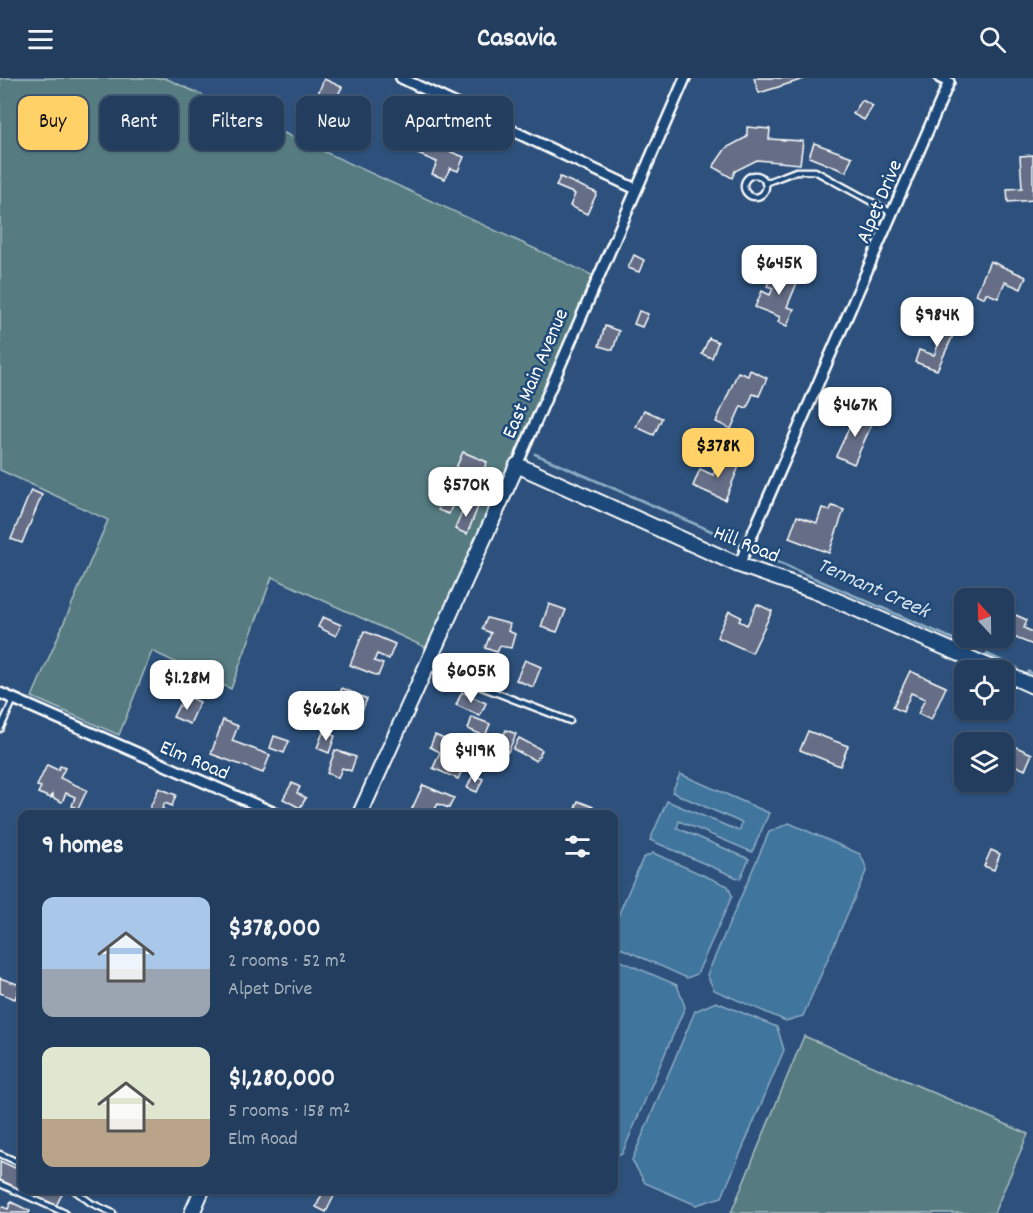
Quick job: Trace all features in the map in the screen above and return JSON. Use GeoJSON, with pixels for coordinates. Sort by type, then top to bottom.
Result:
{"type":"FeatureCollection","features":[{"type":"Feature","properties":{"kind":"street"},"geometry":{"type":"LineString","coordinates":[[401,78],[636,189]]}},
{"type":"Feature","properties":{"kind":"street","name":"East Main Avenue"},"geometry":{"type":"LineString","coordinates":[[362,810],[517,465],[685,78]]}},
{"type":"Feature","properties":{"kind":"street","name":"Alpet Drive"},"geometry":{"type":"LineString","coordinates":[[739,565],[892,213],[944,80]]}},
{"type":"Feature","properties":{"kind":"street","name":"Hill Road"},"geometry":{"type":"LineString","coordinates":[[517,465],[739,565],[817,591],[974,660]]}},
{"type":"Feature","properties":{"kind":"street"},"geometry":{"type":"LineString","coordinates":[[1014,677],[1033,686]]}},
{"type":"Feature","properties":{"kind":"street","name":"Elm Road"},"geometry":{"type":"LineString","coordinates":[[0,693],[268,810]]}},
{"type":"Feature","properties":{"kind":"street"},"geometry":{"type":"LineString","coordinates":[[192,1213],[200,1194]]}},
{"type":"Feature","properties":{"kind":"lane"},"geometry":{"type":"LineString","coordinates":[[765,183],[796,171],[816,171],[892,213]]}},
{"type":"Feature","properties":{"kind":"lane"},"geometry":{"type":"LineString","coordinates":[[751,176],[760,177],[765,183],[764,192],[758,197],[749,196],[744,190],[745,181],[751,176]]}},
{"type":"Feature","properties":{"kind":"lane"},"geometry":{"type":"LineString","coordinates":[[426,667],[570,721]]}},
{"type":"Feature","properties":{"kind":"lane"},"geometry":{"type":"LineString","coordinates":[[0,729],[14,699]]}},
{"type":"Feature","properties":{"kind":"lane"},"geometry":{"type":"LineString","coordinates":[[0,1154],[18,1162]]}},
{"type":"Feature","properties":{"kind":"lane"},"geometry":{"type":"LineString","coordinates":[[0,1184],[18,1192]]}},
{"type":"Feature","properties":{"kind":"lane"},"geometry":{"type":"LineString","coordinates":[[22,1194],[65,1213]]}},
{"type":"Feature","properties":{"kind":"lane"},"geometry":{"type":"LineString","coordinates":[[79,1194],[91,1203],[113,1213]]}},
{"type":"Feature","properties":{"kind":"green space"},"geometry":{"type":"Polygon","coordinates":[[[0,78],[165,78],[204,96],[190,96],[190,150],[284,150],[284,133],[296,138],[296,150],[321,150],[594,276],[429,649],[272,577],[231,689],[152,651],[119,735],[32,697],[108,520],[0,470],[0,78]]]}},
{"type":"Feature","properties":{"kind":"green space"},"geometry":{"type":"Polygon","coordinates":[[[804,1036],[1028,1134],[994,1213],[731,1213],[804,1036]]]}},
{"type":"Feature","properties":{"kind":"water"},"geometry":{"type":"Polygon","coordinates":[[[680,774],[769,813],[752,852],[679,821],[677,828],[749,859],[740,879],[650,840],[667,801],[739,831],[742,823],[672,792],[680,774]]]}},
{"type":"Feature","properties":{"kind":"water"},"geometry":{"type":"Polygon","coordinates":[[[789,823],[860,854],[867,869],[803,1016],[786,1021],[714,990],[707,975],[769,832],[789,823]]]}},
{"type":"Feature","properties":{"kind":"water"},"geometry":{"type":"Polygon","coordinates":[[[653,853],[728,886],[732,896],[697,974],[687,978],[618,947],[618,916],[643,858],[653,853]]]}},
{"type":"Feature","properties":{"kind":"water"},"geometry":{"type":"Polygon","coordinates":[[[618,960],[677,985],[685,1007],[622,1154],[618,1156],[618,960]]]}},
{"type":"Feature","properties":{"kind":"water"},"geometry":{"type":"Polygon","coordinates":[[[716,1002],[777,1027],[784,1050],[722,1197],[696,1205],[645,1183],[632,1160],[695,1011],[716,1002]]]}},
{"type":"Feature","properties":{"kind":"building"},"geometry":{"type":"Polygon","coordinates":[[[754,78],[807,78],[759,93],[754,78]]]}},
{"type":"Feature","properties":{"kind":"building"},"geometry":{"type":"Polygon","coordinates":[[[324,79],[342,87],[338,95],[340,96],[317,96],[324,79]]]}},
{"type":"Feature","properties":{"kind":"building"},"geometry":{"type":"Polygon","coordinates":[[[862,100],[873,106],[864,120],[853,114],[862,100]]]}},
{"type":"Feature","properties":{"kind":"building"},"geometry":{"type":"Polygon","coordinates":[[[747,127],[770,129],[769,139],[803,141],[800,164],[757,160],[735,171],[732,178],[713,167],[726,148],[747,137],[747,127]]]}},
{"type":"Feature","properties":{"kind":"building"},"geometry":{"type":"Polygon","coordinates":[[[814,143],[852,157],[846,172],[809,157],[814,143]]]}},
{"type":"Feature","properties":{"kind":"building"},"geometry":{"type":"Polygon","coordinates":[[[414,150],[446,150],[464,157],[458,171],[450,168],[445,179],[432,174],[437,162],[413,152],[414,150]]]}},
{"type":"Feature","properties":{"kind":"building"},"geometry":{"type":"Polygon","coordinates":[[[1033,155],[1033,200],[1008,202],[1007,189],[1022,188],[1020,156],[1033,155]]]}},
{"type":"Feature","properties":{"kind":"building"},"geometry":{"type":"Polygon","coordinates":[[[560,177],[597,193],[587,214],[570,206],[575,194],[556,186],[560,177]]]}},
{"type":"Feature","properties":{"kind":"building"},"geometry":{"type":"Polygon","coordinates":[[[634,255],[644,260],[639,272],[628,268],[634,255]]]}},
{"type":"Feature","properties":{"kind":"building"},"geometry":{"type":"Polygon","coordinates":[[[990,261],[1026,277],[1021,289],[1005,282],[998,298],[986,293],[984,298],[976,294],[990,261]]]}},
{"type":"Feature","properties":{"kind":"building"},"geometry":{"type":"Polygon","coordinates":[[[774,269],[799,278],[787,307],[794,309],[787,326],[778,322],[780,317],[755,307],[762,291],[770,295],[773,288],[767,286],[774,269]]]}},
{"type":"Feature","properties":{"kind":"building"},"geometry":{"type":"Polygon","coordinates":[[[639,311],[648,314],[642,327],[634,324],[639,311]]]}},
{"type":"Feature","properties":{"kind":"building"},"geometry":{"type":"Polygon","coordinates":[[[938,323],[956,329],[937,370],[915,362],[919,350],[934,355],[941,338],[933,334],[938,323]]]}},
{"type":"Feature","properties":{"kind":"building"},"geometry":{"type":"Polygon","coordinates":[[[605,326],[619,331],[613,350],[599,346],[605,326]]]}},
{"type":"Feature","properties":{"kind":"building"},"geometry":{"type":"Polygon","coordinates":[[[709,338],[718,342],[712,358],[702,354],[709,338]]]}},
{"type":"Feature","properties":{"kind":"building"},"geometry":{"type":"Polygon","coordinates":[[[750,370],[767,378],[759,396],[753,394],[747,408],[741,406],[731,429],[716,422],[738,372],[748,376],[750,370]]]}},
{"type":"Feature","properties":{"kind":"building"},"geometry":{"type":"Polygon","coordinates":[[[644,410],[662,418],[654,435],[636,427],[644,410]]]}},
{"type":"Feature","properties":{"kind":"building"},"geometry":{"type":"Polygon","coordinates":[[[857,411],[874,419],[854,464],[836,456],[857,411]]]}},
{"type":"Feature","properties":{"kind":"building"},"geometry":{"type":"Polygon","coordinates":[[[463,452],[487,462],[479,481],[455,470],[463,452]]]}},
{"type":"Feature","properties":{"kind":"building"},"geometry":{"type":"Polygon","coordinates":[[[721,456],[740,464],[725,500],[693,486],[700,469],[713,475],[721,456]]]}},
{"type":"Feature","properties":{"kind":"building"},"geometry":{"type":"Polygon","coordinates":[[[31,490],[42,495],[22,543],[11,539],[31,490]]]}},
{"type":"Feature","properties":{"kind":"building"},"geometry":{"type":"Polygon","coordinates":[[[442,498],[453,503],[449,514],[438,510],[442,498]]]}},
{"type":"Feature","properties":{"kind":"building"},"geometry":{"type":"Polygon","coordinates":[[[466,502],[478,507],[467,534],[455,529],[466,502]]]}},
{"type":"Feature","properties":{"kind":"building"},"geometry":{"type":"Polygon","coordinates":[[[832,506],[844,510],[829,553],[789,538],[797,516],[817,523],[822,508],[830,510],[832,506]]]}},
{"type":"Feature","properties":{"kind":"building"},"geometry":{"type":"Polygon","coordinates":[[[549,604],[566,610],[557,632],[541,627],[549,604]]]}},
{"type":"Feature","properties":{"kind":"building"},"geometry":{"type":"Polygon","coordinates":[[[757,604],[772,611],[752,653],[717,637],[729,611],[741,617],[739,621],[747,625],[757,604]]]}},
{"type":"Feature","properties":{"kind":"building"},"geometry":{"type":"Polygon","coordinates":[[[1014,614],[1027,620],[1024,628],[1033,632],[1033,645],[1014,637],[1014,614]]]}},
{"type":"Feature","properties":{"kind":"building"},"geometry":{"type":"Polygon","coordinates":[[[323,617],[341,625],[336,636],[318,627],[323,617]]]}},
{"type":"Feature","properties":{"kind":"building"},"geometry":{"type":"Polygon","coordinates":[[[487,618],[510,624],[508,631],[515,634],[511,648],[500,646],[497,652],[485,648],[491,633],[482,629],[487,618]]]}},
{"type":"Feature","properties":{"kind":"building"},"geometry":{"type":"Polygon","coordinates":[[[364,631],[395,644],[389,659],[377,654],[374,661],[383,664],[378,676],[350,665],[364,631]]]}},
{"type":"Feature","properties":{"kind":"building"},"geometry":{"type":"Polygon","coordinates":[[[525,660],[541,667],[533,687],[516,680],[525,660]]]}},
{"type":"Feature","properties":{"kind":"building"},"geometry":{"type":"Polygon","coordinates":[[[910,671],[946,687],[931,720],[918,714],[925,699],[911,693],[903,712],[893,707],[910,671]]]}},
{"type":"Feature","properties":{"kind":"building"},"geometry":{"type":"Polygon","coordinates":[[[342,688],[367,699],[358,720],[345,714],[340,726],[318,716],[324,702],[334,707],[342,688]]]}},
{"type":"Feature","properties":{"kind":"building"},"geometry":{"type":"Polygon","coordinates":[[[462,692],[486,703],[480,716],[456,705],[462,692]]]}},
{"type":"Feature","properties":{"kind":"building"},"geometry":{"type":"Polygon","coordinates":[[[188,697],[200,702],[190,724],[173,717],[179,705],[183,707],[188,697]]]}},
{"type":"Feature","properties":{"kind":"building"},"geometry":{"type":"Polygon","coordinates":[[[472,717],[490,724],[485,736],[468,729],[472,717]]]}},
{"type":"Feature","properties":{"kind":"building"},"geometry":{"type":"Polygon","coordinates":[[[223,720],[238,726],[232,741],[270,755],[263,773],[211,754],[223,720]]]}},
{"type":"Feature","properties":{"kind":"building"},"geometry":{"type":"Polygon","coordinates":[[[506,730],[516,734],[508,752],[498,747],[506,730]]]}},
{"type":"Feature","properties":{"kind":"building"},"geometry":{"type":"Polygon","coordinates":[[[808,731],[848,746],[840,766],[800,750],[808,731]]]}},
{"type":"Feature","properties":{"kind":"building"},"geometry":{"type":"Polygon","coordinates":[[[323,732],[335,736],[329,753],[317,748],[323,732]]]}},
{"type":"Feature","properties":{"kind":"building"},"geometry":{"type":"Polygon","coordinates":[[[435,735],[471,751],[458,779],[433,768],[440,752],[430,747],[435,735]]]}},
{"type":"Feature","properties":{"kind":"building"},"geometry":{"type":"Polygon","coordinates":[[[274,736],[289,741],[284,753],[270,748],[274,736]]]}},
{"type":"Feature","properties":{"kind":"building"},"geometry":{"type":"Polygon","coordinates":[[[519,738],[542,750],[536,761],[513,749],[519,738]]]}},
{"type":"Feature","properties":{"kind":"building"},"geometry":{"type":"Polygon","coordinates":[[[1014,746],[1032,754],[1025,770],[1014,765],[1014,746]]]}},
{"type":"Feature","properties":{"kind":"building"},"geometry":{"type":"Polygon","coordinates":[[[335,750],[356,757],[351,771],[342,768],[338,778],[327,773],[335,750]]]}},
{"type":"Feature","properties":{"kind":"building"},"geometry":{"type":"Polygon","coordinates":[[[47,765],[58,770],[60,766],[65,768],[60,778],[87,790],[78,809],[72,806],[75,797],[66,793],[62,802],[53,798],[53,793],[51,798],[38,793],[41,787],[37,786],[47,765]]]}},
{"type":"Feature","properties":{"kind":"building"},"geometry":{"type":"Polygon","coordinates":[[[473,775],[483,779],[477,792],[467,788],[473,775]]]}},
{"type":"Feature","properties":{"kind":"building"},"geometry":{"type":"Polygon","coordinates":[[[292,783],[300,787],[297,793],[306,798],[300,808],[283,799],[292,783]]]}},
{"type":"Feature","properties":{"kind":"building"},"geometry":{"type":"Polygon","coordinates":[[[423,785],[454,798],[449,808],[438,804],[435,809],[437,810],[411,810],[423,785]]]}},
{"type":"Feature","properties":{"kind":"building"},"geometry":{"type":"Polygon","coordinates":[[[159,788],[176,795],[172,806],[165,803],[162,809],[165,810],[149,810],[159,788]]]}},
{"type":"Feature","properties":{"kind":"building"},"geometry":{"type":"Polygon","coordinates":[[[578,801],[593,807],[592,810],[575,810],[578,801]]]}},
{"type":"Feature","properties":{"kind":"building"},"geometry":{"type":"Polygon","coordinates":[[[991,850],[1000,854],[994,870],[984,866],[991,850]]]}},
{"type":"Feature","properties":{"kind":"building"},"geometry":{"type":"Polygon","coordinates":[[[0,978],[18,984],[15,999],[0,993],[0,978]]]}},
{"type":"Feature","properties":{"kind":"building"},"geometry":{"type":"Polygon","coordinates":[[[0,1161],[18,1169],[18,1189],[0,1181],[0,1161]]]}},
{"type":"Feature","properties":{"kind":"building"},"geometry":{"type":"Polygon","coordinates":[[[29,1194],[62,1194],[56,1206],[29,1194]]]}},
{"type":"Feature","properties":{"kind":"building"},"geometry":{"type":"Polygon","coordinates":[[[322,1194],[335,1194],[326,1212],[316,1207],[322,1194]]]}},
{"type":"Feature","properties":{"kind":"building"},"geometry":{"type":"Polygon","coordinates":[[[11,1202],[30,1211],[29,1213],[0,1213],[0,1206],[8,1209],[11,1202]]]}},
{"type":"Feature","properties":{"kind":"waterway","name":"Tennant Creek"},"geometry":{"type":"LineString","coordinates":[[535,454],[741,546]]}},
{"type":"Feature","properties":{"kind":"waterway","name":"Tennant Creek"},"geometry":{"type":"LineString","coordinates":[[759,554],[976,649]]}},
{"type":"Feature","properties":{"kind":"waterway","name":"Tennant Creek"},"geometry":{"type":"LineString","coordinates":[[987,654],[1017,668]]}},
{"type":"Feature","properties":{"kind":"waterway","name":"Tennant Creek"},"geometry":{"type":"LineString","coordinates":[[1028,672],[1033,674]]}}]}
